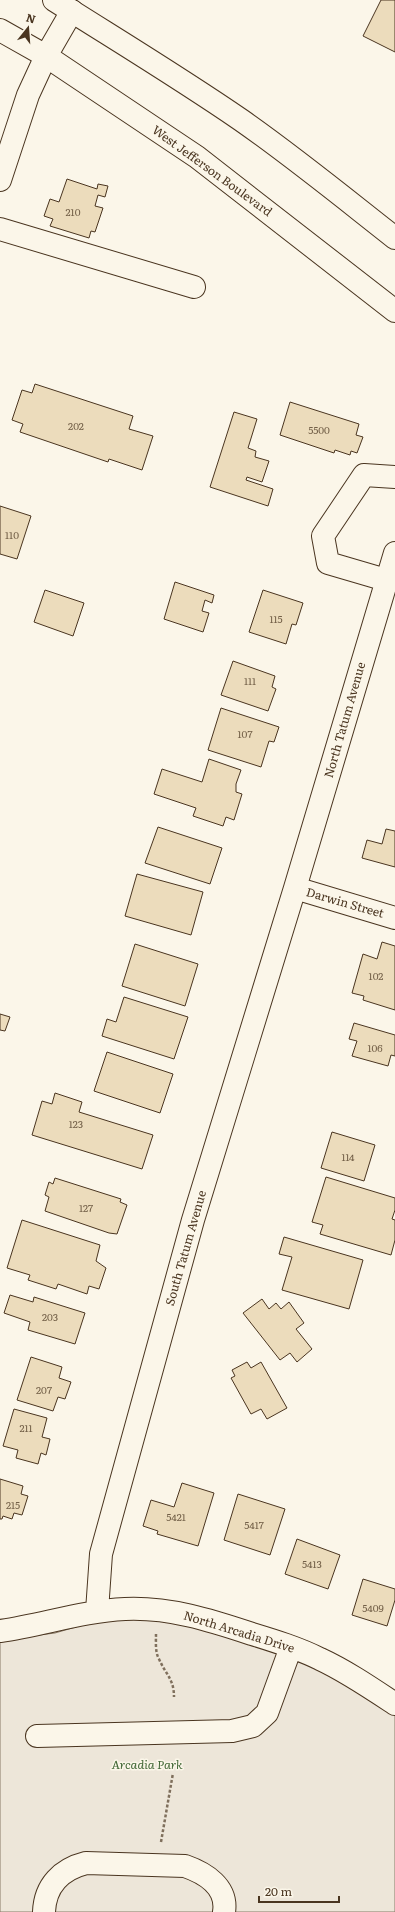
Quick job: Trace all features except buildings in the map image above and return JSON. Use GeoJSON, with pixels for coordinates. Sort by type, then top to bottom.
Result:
{"type":"FeatureCollection","features":[{"type":"Feature","properties":{"kind":"street"},"geometry":{"type":"LineString","coordinates":[[0,180],[28,95],[46,56],[63,6],[187,83],[242,121],[298,162],[395,238]]}},
{"type":"Feature","properties":{"kind":"street","name":"West Jefferson Boulevard"},"geometry":{"type":"LineString","coordinates":[[0,30],[46,56],[197,157],[395,311]]}},
{"type":"Feature","properties":{"kind":"street"},"geometry":{"type":"LineString","coordinates":[[0,229],[194,287]]}},
{"type":"Feature","properties":{"kind":"street"},"geometry":{"type":"LineString","coordinates":[[386,580],[328,563],[323,536],[364,474],[395,477]]}},
{"type":"Feature","properties":{"kind":"street","name":"North Tatum Avenue"},"geometry":{"type":"LineString","coordinates":[[295,888],[395,553]]}},
{"type":"Feature","properties":{"kind":"street","name":"Darwin Street"},"geometry":{"type":"LineString","coordinates":[[295,888],[395,918]]}},
{"type":"Feature","properties":{"kind":"street","name":"South Tatum Avenue"},"geometry":{"type":"LineString","coordinates":[[97,1611],[101,1554],[193,1220],[295,888]]}},
{"type":"Feature","properties":{"kind":"street","name":"North Arcadia Drive"},"geometry":{"type":"LineString","coordinates":[[0,1631],[97,1611],[126,1609],[166,1610],[210,1620],[291,1646],[321,1659],[348,1674],[395,1704]]}},
{"type":"Feature","properties":{"kind":"street"},"geometry":{"type":"LineString","coordinates":[[37,1736],[232,1731],[253,1726],[266,1713],[291,1646]]}},
{"type":"Feature","properties":{"kind":"street"},"geometry":{"type":"LineString","coordinates":[[44,1912],[50,1889],[60,1875],[72,1867],[86,1863],[185,1866],[200,1871],[214,1881],[222,1893],[224,1912]]}},
{"type":"Feature","properties":{"kind":"path"},"geometry":{"type":"LineString","coordinates":[[156,1629],[158,1658],[174,1687],[174,1697]]}},
{"type":"Feature","properties":{"kind":"path"},"geometry":{"type":"LineString","coordinates":[[162,1837],[173,1773]]}},
{"type":"Feature","properties":{"kind":"green space","name":"Arcadia Park"},"geometry":{"type":"Polygon","coordinates":[[[145,1615],[195,1625],[317,1662],[395,1710],[395,1912],[0,1912],[0,1640],[55,1633],[93,1622],[145,1615]]]}}]}
